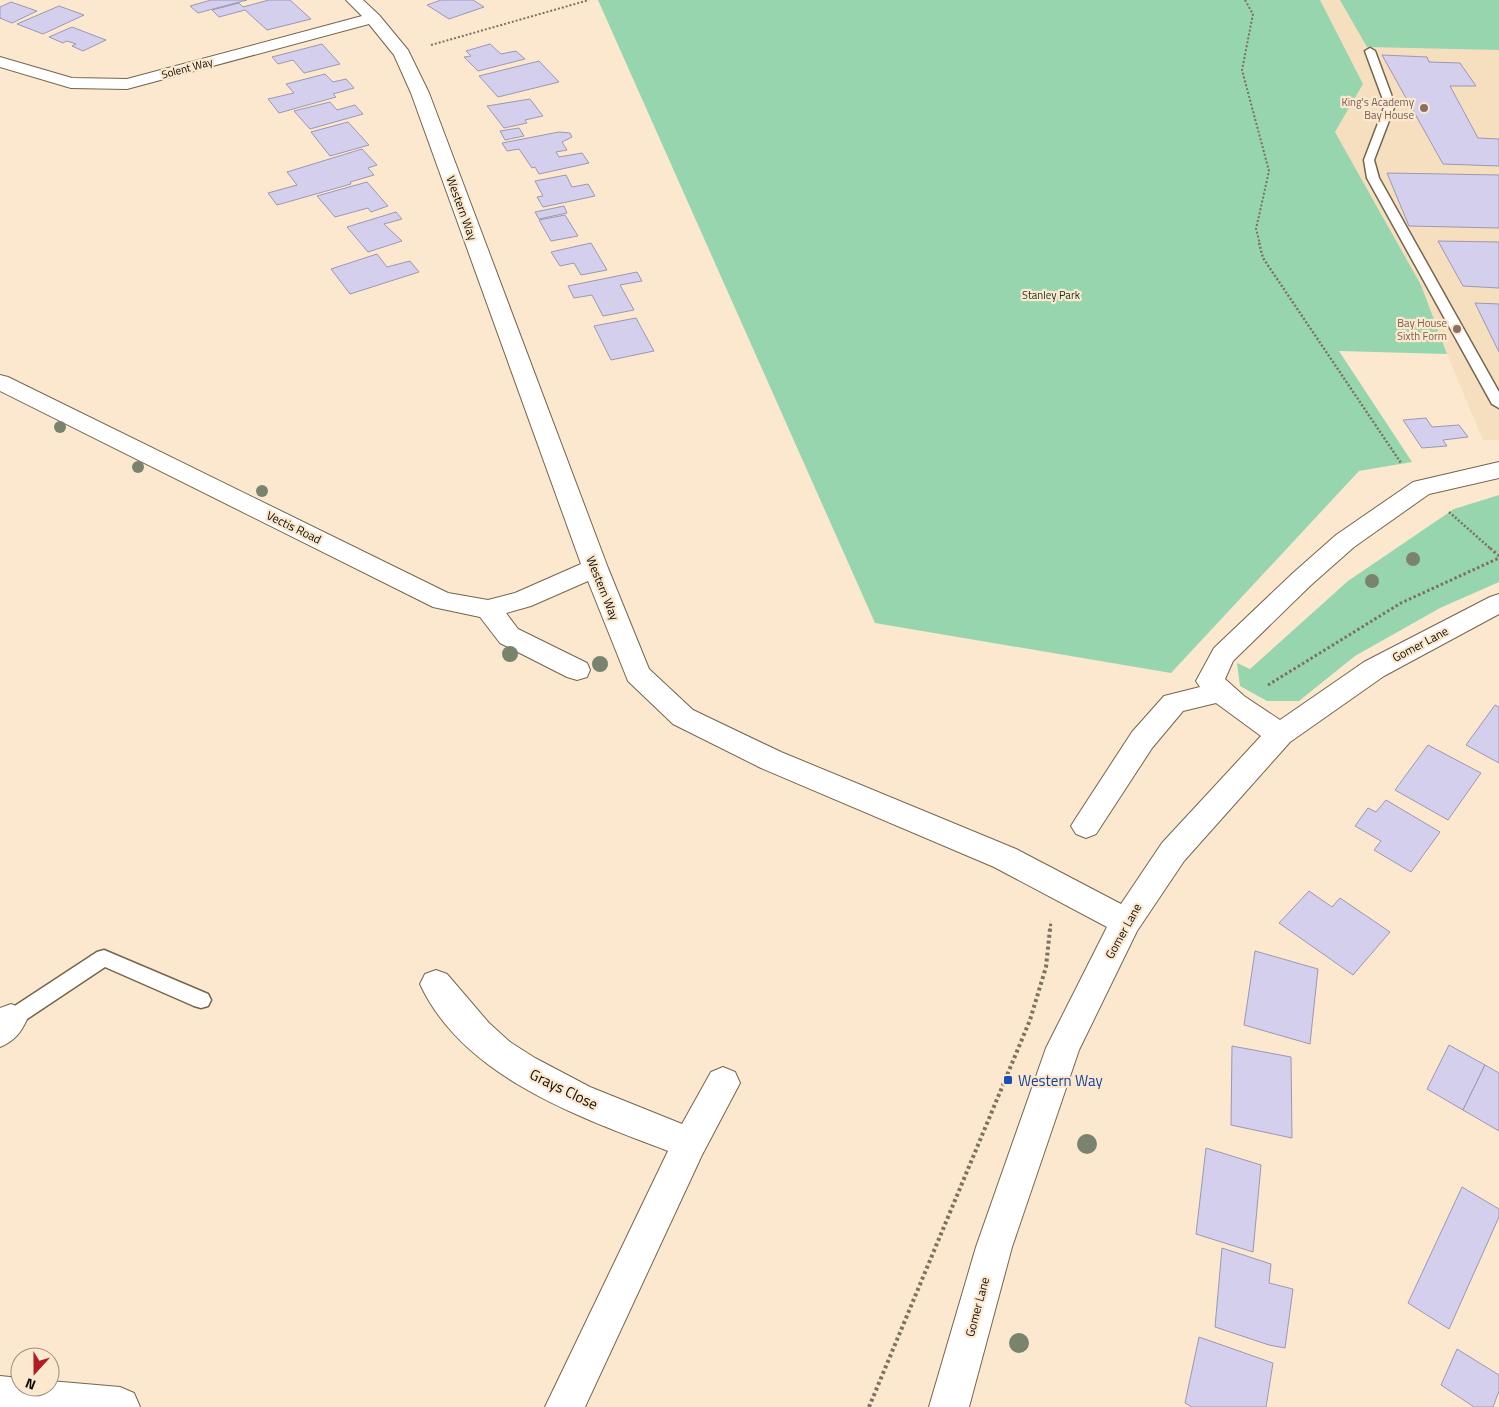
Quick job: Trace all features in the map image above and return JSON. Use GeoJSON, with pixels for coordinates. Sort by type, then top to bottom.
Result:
{"type":"FeatureCollection","features":[{"type":"Feature","properties":{"kind":"street","name":"Western Way"},"geometry":{"type":"LineString","coordinates":[[354,0],[373,18],[402,54],[420,93],[595,568],[638,674],[683,716],[771,760],[1005,858],[1126,922]]}},
{"type":"Feature","properties":{"kind":"street","name":"Solent Way"},"geometry":{"type":"LineString","coordinates":[[0,62],[71,83],[127,84],[373,18]]}},
{"type":"Feature","properties":{"kind":"street","name":"Vectis Road"},"geometry":{"type":"LineString","coordinates":[[0,382],[442,601],[488,609],[522,600],[595,568]]}},
{"type":"Feature","properties":{"kind":"street"},"geometry":{"type":"LineString","coordinates":[[1280,734],[1248,714],[1220,692],[1210,681],[1224,655],[1302,579],[1345,541],[1421,488],[1499,470]]}},
{"type":"Feature","properties":{"kind":"street","name":"Gomer Lane"},"geometry":{"type":"LineString","coordinates":[[949,1407],[994,1246],[1063,1048],[1126,922],[1173,852],[1280,734],[1374,669],[1499,603]]}},
{"type":"Feature","properties":{"kind":"street"},"geometry":{"type":"LineString","coordinates":[[488,609],[509,636],[577,670]]}},
{"type":"Feature","properties":{"kind":"street"},"geometry":{"type":"LineString","coordinates":[[1086,826],[1142,740],[1174,702],[1220,692]]}},
{"type":"Feature","properties":{"kind":"street","name":"Grays Close"},"geometry":{"type":"LineString","coordinates":[[436,984],[477,1034],[529,1074],[628,1119],[690,1143]]}},
{"type":"Feature","properties":{"kind":"street"},"geometry":{"type":"LineString","coordinates":[[565,1407],[690,1143],[724,1083]]}},
{"type":"Feature","properties":{"kind":"street"},"geometry":{"type":"LineString","coordinates":[[0,1395],[120,1407]]}},
{"type":"Feature","properties":{"kind":"lane"},"geometry":{"type":"LineString","coordinates":[[1370,51],[1390,105],[1369,160],[1373,178],[1499,404]]}},
{"type":"Feature","properties":{"kind":"lane"},"geometry":{"type":"LineString","coordinates":[[6,1025],[104,958],[201,1000]]}},
{"type":"Feature","properties":{"kind":"path"},"geometry":{"type":"LineString","coordinates":[[402,54],[589,0]]}},
{"type":"Feature","properties":{"kind":"path"},"geometry":{"type":"LineString","coordinates":[[1244,0],[1253,14],[1242,70],[1269,171],[1256,228],[1263,258],[1395,455],[1421,488],[1499,557],[1401,603],[1269,683],[1248,714]]}},
{"type":"Feature","properties":{"kind":"path"},"geometry":{"type":"LineString","coordinates":[[869,1407],[1030,1020],[1046,967],[1051,921],[1050,883]]}},
{"type":"Feature","properties":{"kind":"shaded area","name":"King's Academy Bay House"},"geometry":{"type":"Polygon","coordinates":[[[1320,0],[1499,0],[1499,440],[1483,440],[1421,285],[1335,132],[1363,84],[1320,0]]]}},
{"type":"Feature","properties":{"kind":"green space","name":"Stanley Park"},"geometry":{"type":"Polygon","coordinates":[[[598,0],[1320,0],[1363,84],[1335,132],[1421,285],[1447,354],[1339,351],[1412,462],[1359,471],[1171,673],[875,623],[598,0]]]}},
{"type":"Feature","properties":{"kind":"green space"},"geometry":{"type":"Polygon","coordinates":[[[1340,0],[1499,0],[1499,50],[1367,47],[1340,0]]]}},
{"type":"Feature","properties":{"kind":"green space"},"geometry":{"type":"Polygon","coordinates":[[[1499,495],[1499,582],[1440,608],[1355,656],[1299,701],[1267,701],[1240,686],[1237,663],[1250,669],[1348,581],[1454,509],[1499,495]]]}},
{"type":"Feature","properties":{"kind":"building"},"geometry":{"type":"Polygon","coordinates":[[[211,0],[247,0],[198,13],[190,6],[211,0]]]}},
{"type":"Feature","properties":{"kind":"building"},"geometry":{"type":"Polygon","coordinates":[[[269,0],[290,0],[311,19],[267,30],[245,10],[219,17],[212,10],[239,3],[243,7],[269,0]]]}},
{"type":"Feature","properties":{"kind":"building"},"geometry":{"type":"Polygon","coordinates":[[[441,0],[473,0],[484,7],[449,19],[427,5],[441,0]]]}},
{"type":"Feature","properties":{"kind":"building"},"geometry":{"type":"Polygon","coordinates":[[[11,2],[37,11],[12,23],[0,18],[0,7],[11,2]]]}},
{"type":"Feature","properties":{"kind":"building"},"geometry":{"type":"Polygon","coordinates":[[[59,6],[84,15],[43,34],[17,24],[59,6]]]}},
{"type":"Feature","properties":{"kind":"building"},"geometry":{"type":"Polygon","coordinates":[[[72,27],[106,40],[83,51],[72,46],[76,44],[67,41],[63,43],[49,37],[72,27]]]}},
{"type":"Feature","properties":{"kind":"building"},"geometry":{"type":"Polygon","coordinates":[[[322,44],[340,64],[304,73],[293,60],[278,64],[272,57],[322,44]]]}},
{"type":"Feature","properties":{"kind":"building"},"geometry":{"type":"Polygon","coordinates":[[[490,44],[501,54],[516,51],[525,59],[478,71],[464,57],[471,56],[466,51],[490,44]]]}},
{"type":"Feature","properties":{"kind":"building"},"geometry":{"type":"Polygon","coordinates":[[[1382,55],[1427,57],[1429,62],[1460,63],[1476,86],[1450,86],[1478,138],[1499,139],[1499,166],[1443,164],[1382,55]]]}},
{"type":"Feature","properties":{"kind":"building"},"geometry":{"type":"Polygon","coordinates":[[[539,61],[559,82],[498,97],[479,76],[539,61]]]}},
{"type":"Feature","properties":{"kind":"building"},"geometry":{"type":"Polygon","coordinates":[[[325,74],[333,82],[346,79],[354,88],[333,94],[336,97],[279,113],[268,99],[294,93],[286,84],[325,74]]]}},
{"type":"Feature","properties":{"kind":"building"},"geometry":{"type":"Polygon","coordinates":[[[530,99],[543,116],[525,120],[527,123],[504,128],[487,106],[530,99]]]}},
{"type":"Feature","properties":{"kind":"building"},"geometry":{"type":"Polygon","coordinates":[[[330,102],[337,110],[355,105],[363,114],[310,129],[294,111],[330,102]]]}},
{"type":"Feature","properties":{"kind":"building"},"geometry":{"type":"Polygon","coordinates":[[[348,122],[369,145],[330,156],[311,132],[348,122]]]}},
{"type":"Feature","properties":{"kind":"building"},"geometry":{"type":"Polygon","coordinates":[[[519,128],[524,136],[505,140],[500,131],[519,128]]]}},
{"type":"Feature","properties":{"kind":"building"},"geometry":{"type":"Polygon","coordinates":[[[559,132],[570,133],[572,137],[562,142],[567,150],[556,152],[559,157],[582,153],[589,163],[539,174],[535,167],[532,168],[519,149],[507,151],[502,143],[559,132]]]}},
{"type":"Feature","properties":{"kind":"building"},"geometry":{"type":"Polygon","coordinates":[[[362,149],[377,165],[368,168],[374,175],[350,182],[351,184],[277,205],[268,193],[297,185],[287,172],[362,149]]]}},
{"type":"Feature","properties":{"kind":"building"},"geometry":{"type":"Polygon","coordinates":[[[1387,173],[1499,175],[1499,228],[1409,226],[1387,173]]]}},
{"type":"Feature","properties":{"kind":"building"},"geometry":{"type":"Polygon","coordinates":[[[566,175],[572,187],[588,184],[595,196],[543,207],[537,197],[543,196],[535,181],[566,175]]]}},
{"type":"Feature","properties":{"kind":"building"},"geometry":{"type":"Polygon","coordinates":[[[367,182],[388,206],[371,212],[368,208],[335,217],[317,196],[367,182]]]}},
{"type":"Feature","properties":{"kind":"building"},"geometry":{"type":"Polygon","coordinates":[[[564,206],[567,213],[539,219],[535,212],[564,206]]]}},
{"type":"Feature","properties":{"kind":"building"},"geometry":{"type":"Polygon","coordinates":[[[396,212],[402,219],[384,224],[402,241],[368,252],[347,227],[396,212]]]}},
{"type":"Feature","properties":{"kind":"building"},"geometry":{"type":"Polygon","coordinates":[[[565,215],[578,236],[551,241],[539,220],[565,215]]]}},
{"type":"Feature","properties":{"kind":"building"},"geometry":{"type":"Polygon","coordinates":[[[1438,241],[1499,242],[1499,288],[1463,286],[1438,241]]]}},
{"type":"Feature","properties":{"kind":"building"},"geometry":{"type":"Polygon","coordinates":[[[591,243],[607,270],[581,275],[574,263],[560,266],[551,252],[591,243]]]}},
{"type":"Feature","properties":{"kind":"building"},"geometry":{"type":"Polygon","coordinates":[[[377,254],[387,267],[410,261],[419,272],[350,294],[331,269],[377,254]]]}},
{"type":"Feature","properties":{"kind":"building"},"geometry":{"type":"Polygon","coordinates":[[[637,272],[642,281],[620,285],[634,310],[603,316],[592,295],[574,298],[568,286],[637,272]]]}},
{"type":"Feature","properties":{"kind":"building"},"geometry":{"type":"Polygon","coordinates":[[[1475,303],[1499,304],[1499,352],[1475,303]]]}},
{"type":"Feature","properties":{"kind":"building"},"geometry":{"type":"Polygon","coordinates":[[[636,318],[654,351],[611,360],[594,326],[636,318]]]}},
{"type":"Feature","properties":{"kind":"building"},"geometry":{"type":"Polygon","coordinates":[[[1426,418],[1432,427],[1459,425],[1468,437],[1443,440],[1447,446],[1422,448],[1403,420],[1426,418]]]}},
{"type":"Feature","properties":{"kind":"building"},"geometry":{"type":"Polygon","coordinates":[[[1495,705],[1499,707],[1499,763],[1466,745],[1495,705]]]}},
{"type":"Feature","properties":{"kind":"building"},"geometry":{"type":"Polygon","coordinates":[[[1428,745],[1481,773],[1448,820],[1395,790],[1428,745]]]}},
{"type":"Feature","properties":{"kind":"building"},"geometry":{"type":"Polygon","coordinates":[[[1386,800],[1440,832],[1411,872],[1374,850],[1381,841],[1355,826],[1368,808],[1376,812],[1386,800]]]}},
{"type":"Feature","properties":{"kind":"building"},"geometry":{"type":"Polygon","coordinates":[[[1309,891],[1332,907],[1340,898],[1390,932],[1353,975],[1279,923],[1309,891]]]}},
{"type":"Feature","properties":{"kind":"building"},"geometry":{"type":"Polygon","coordinates":[[[1255,951],[1318,969],[1310,1044],[1244,1025],[1255,951]]]}},
{"type":"Feature","properties":{"kind":"building"},"geometry":{"type":"Polygon","coordinates":[[[1449,1045],[1485,1065],[1463,1110],[1427,1089],[1449,1045]]]}},
{"type":"Feature","properties":{"kind":"building"},"geometry":{"type":"Polygon","coordinates":[[[1232,1046],[1291,1057],[1292,1138],[1231,1125],[1232,1046]]]}},
{"type":"Feature","properties":{"kind":"building"},"geometry":{"type":"Polygon","coordinates":[[[1485,1065],[1499,1073],[1499,1131],[1463,1110],[1485,1065]]]}},
{"type":"Feature","properties":{"kind":"building"},"geometry":{"type":"Polygon","coordinates":[[[1206,1148],[1261,1165],[1253,1252],[1196,1234],[1206,1148]]]}},
{"type":"Feature","properties":{"kind":"building"},"geometry":{"type":"Polygon","coordinates":[[[1462,1187],[1499,1209],[1499,1217],[1449,1329],[1408,1303],[1462,1187]]]}},
{"type":"Feature","properties":{"kind":"building"},"geometry":{"type":"Polygon","coordinates":[[[1222,1248],[1271,1264],[1269,1283],[1293,1289],[1285,1348],[1269,1345],[1215,1327],[1222,1248]]]}},
{"type":"Feature","properties":{"kind":"building"},"geometry":{"type":"Polygon","coordinates":[[[1199,1337],[1273,1363],[1266,1407],[1192,1407],[1185,1403],[1199,1337]]]}},
{"type":"Feature","properties":{"kind":"building"},"geometry":{"type":"Polygon","coordinates":[[[1457,1349],[1499,1375],[1499,1391],[1493,1407],[1474,1407],[1441,1385],[1457,1349]]]}},
{"type":"Feature","properties":{"kind":"place","name":"King's Academy Bay House"},"geometry":{"type":"Point","coordinates":[1424,108]}},
{"type":"Feature","properties":{"kind":"place","name":"Bay House Sixth Form"},"geometry":{"type":"Point","coordinates":[1457,329]}},
{"type":"Feature","properties":{"kind":"place","name":"Western Way"},"geometry":{"type":"Point","coordinates":[1008,1080]}}]}
